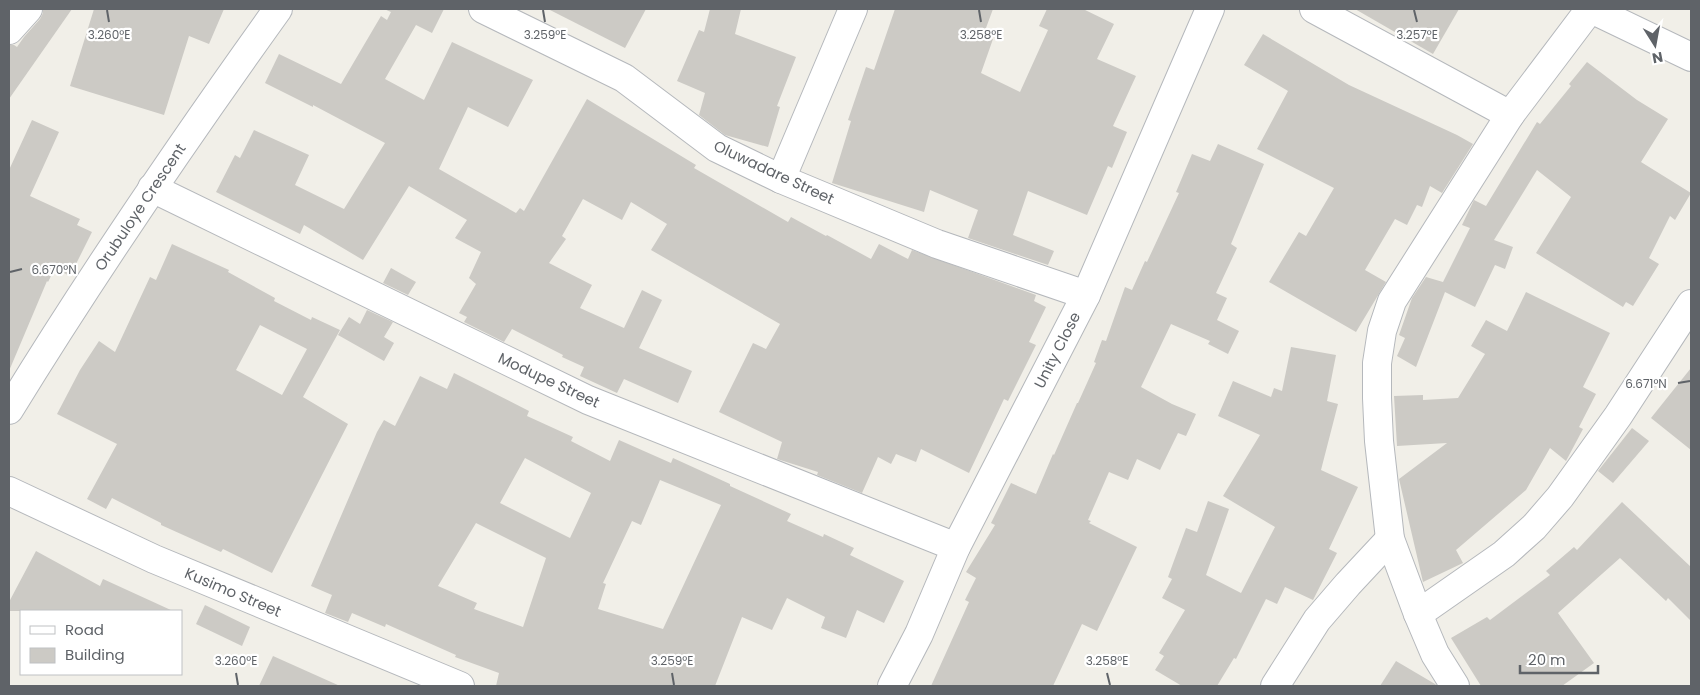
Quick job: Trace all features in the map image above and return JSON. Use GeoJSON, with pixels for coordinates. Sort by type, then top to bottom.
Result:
{"type":"FeatureCollection","features":[{"type":"Feature","properties":{"kind":"street"},"geometry":{"type":"LineString","coordinates":[[9,30],[28,9]]}},
{"type":"Feature","properties":{"kind":"street","name":"Orubuloye Crescent"},"geometry":{"type":"LineString","coordinates":[[9,410],[62,324],[152,188],[278,9]]}},
{"type":"Feature","properties":{"kind":"street","name":"Oluwadare Street"},"geometry":{"type":"LineString","coordinates":[[483,9],[624,78],[717,148],[781,179],[937,244],[1086,294]]}},
{"type":"Feature","properties":{"kind":"street"},"geometry":{"type":"LineString","coordinates":[[781,179],[853,9]]}},
{"type":"Feature","properties":{"kind":"street","name":"Unity Close"},"geometry":{"type":"LineString","coordinates":[[892,686],[919,634],[956,547],[1086,294],[1210,9]]}},
{"type":"Feature","properties":{"kind":"street"},"geometry":{"type":"LineString","coordinates":[[1314,9],[1510,114]]}},
{"type":"Feature","properties":{"kind":"street"},"geometry":{"type":"LineString","coordinates":[[1455,686],[1435,654],[1390,539],[1379,442],[1377,363],[1382,331],[1392,301],[1510,114],[1590,9],[1691,57]]}},
{"type":"Feature","properties":{"kind":"street","name":"Modupe Street"},"geometry":{"type":"LineString","coordinates":[[152,188],[588,400],[956,547]]}},
{"type":"Feature","properties":{"kind":"street"},"geometry":{"type":"LineString","coordinates":[[1418,614],[1504,554],[1534,527],[1560,498],[1618,416],[1691,304]]}},
{"type":"Feature","properties":{"kind":"street","name":"Kusimo Street"},"geometry":{"type":"LineString","coordinates":[[9,491],[154,558],[460,686]]}},
{"type":"Feature","properties":{"kind":"street"},"geometry":{"type":"LineString","coordinates":[[1275,686],[1317,620],[1390,539]]}},
{"type":"Feature","properties":{"kind":"building"},"geometry":{"type":"Polygon","coordinates":[[[43,9],[72,9],[9,99],[9,45],[17,47],[40,19],[43,9]]]}},
{"type":"Feature","properties":{"kind":"building"},"geometry":{"type":"Polygon","coordinates":[[[94,9],[224,9],[209,44],[189,36],[164,115],[70,86],[94,9]]]}},
{"type":"Feature","properties":{"kind":"building"},"geometry":{"type":"Polygon","coordinates":[[[384,9],[444,9],[432,33],[416,25],[385,79],[424,100],[452,42],[533,80],[508,127],[468,107],[439,169],[516,213],[520,208],[524,211],[587,99],[696,165],[694,168],[788,222],[791,217],[871,259],[879,244],[908,259],[912,250],[1036,295],[1034,301],[1046,307],[1029,342],[1036,345],[1008,401],[1004,399],[969,473],[921,449],[916,462],[896,454],[891,464],[878,457],[862,493],[817,475],[818,472],[777,459],[782,442],[719,412],[753,343],[766,349],[780,324],[651,250],[667,224],[631,202],[622,220],[583,199],[562,236],[566,239],[549,263],[592,285],[580,308],[624,328],[642,290],[662,300],[639,348],[692,371],[678,403],[624,379],[617,393],[580,376],[584,367],[512,329],[504,342],[464,322],[467,317],[459,313],[476,284],[469,278],[481,252],[455,238],[467,220],[409,186],[363,260],[304,225],[300,234],[216,192],[235,155],[240,158],[254,130],[309,155],[295,185],[344,209],[385,143],[313,105],[313,107],[265,83],[279,54],[341,84],[381,16],[387,20],[391,12],[384,9]]]}},
{"type":"Feature","properties":{"kind":"building"},"geometry":{"type":"Polygon","coordinates":[[[548,9],[646,9],[625,48],[548,9]]]}},
{"type":"Feature","properties":{"kind":"building"},"geometry":{"type":"Polygon","coordinates":[[[710,9],[741,9],[735,34],[796,57],[777,106],[780,107],[768,147],[725,135],[699,115],[705,93],[677,81],[699,30],[704,32],[710,9]]]}},
{"type":"Feature","properties":{"kind":"building"},"geometry":{"type":"Polygon","coordinates":[[[895,9],[993,9],[983,36],[993,39],[981,73],[1020,92],[1048,30],[1039,26],[1047,9],[1083,9],[1114,24],[1097,59],[1136,76],[1113,126],[1127,132],[1112,168],[1108,166],[1087,215],[1028,191],[1013,235],[1054,251],[1048,265],[968,238],[978,210],[930,190],[924,212],[832,183],[851,121],[848,120],[866,67],[874,70],[895,9]]]}},
{"type":"Feature","properties":{"kind":"building"},"geometry":{"type":"Polygon","coordinates":[[[1355,9],[1459,9],[1433,54],[1355,9]]]}},
{"type":"Feature","properties":{"kind":"building"},"geometry":{"type":"Polygon","coordinates":[[[1263,34],[1349,85],[1473,144],[1442,193],[1430,186],[1422,207],[1417,205],[1407,225],[1395,219],[1365,270],[1386,282],[1356,332],[1269,282],[1299,232],[1306,236],[1334,188],[1257,149],[1288,91],[1244,65],[1263,34]]]}},
{"type":"Feature","properties":{"kind":"building"},"geometry":{"type":"Polygon","coordinates":[[[1587,62],[1637,100],[1668,119],[1641,162],[1691,193],[1675,220],[1670,216],[1649,258],[1659,264],[1633,306],[1626,302],[1623,307],[1536,253],[1571,197],[1537,170],[1494,240],[1513,247],[1505,269],[1495,265],[1475,307],[1445,292],[1416,367],[1397,356],[1405,338],[1399,335],[1412,298],[1426,277],[1443,282],[1470,228],[1462,225],[1474,200],[1486,206],[1537,122],[1540,124],[1571,86],[1569,84],[1587,62]]]}},
{"type":"Feature","properties":{"kind":"building"},"geometry":{"type":"Polygon","coordinates":[[[32,120],[59,132],[30,196],[80,219],[77,225],[92,232],[70,276],[56,269],[55,273],[53,272],[47,281],[9,371],[9,170],[32,120]]]}},
{"type":"Feature","properties":{"kind":"building"},"geometry":{"type":"Polygon","coordinates":[[[1218,144],[1264,164],[1231,244],[1237,248],[1216,293],[1227,298],[1217,320],[1239,331],[1228,354],[1208,344],[1210,341],[1171,324],[1141,387],[1172,404],[1196,414],[1186,436],[1178,433],[1160,470],[1137,459],[1128,480],[1109,472],[1088,520],[1091,521],[1089,523],[1137,547],[1097,631],[1082,624],[1053,686],[931,686],[969,602],[965,600],[976,578],[966,572],[995,525],[991,523],[1011,483],[1036,494],[1096,363],[1094,362],[1102,340],[1106,341],[1125,287],[1132,290],[1145,261],[1147,262],[1179,193],[1176,192],[1192,154],[1210,161],[1218,144]]]}},
{"type":"Feature","properties":{"kind":"building"},"geometry":{"type":"Polygon","coordinates":[[[172,244],[229,270],[228,272],[275,298],[274,301],[311,320],[312,317],[340,330],[303,397],[348,424],[272,573],[223,549],[221,552],[161,525],[161,523],[112,498],[106,509],[87,499],[117,444],[57,414],[80,370],[99,341],[115,352],[150,277],[156,280],[172,244]],[[260,325],[236,370],[282,395],[307,349],[260,325]]]}},
{"type":"Feature","properties":{"kind":"building"},"geometry":{"type":"Polygon","coordinates":[[[391,268],[416,282],[408,295],[383,283],[391,268]]]}},
{"type":"Feature","properties":{"kind":"building"},"geometry":{"type":"Polygon","coordinates":[[[1526,292],[1610,333],[1583,387],[1596,394],[1579,427],[1583,429],[1566,461],[1550,448],[1526,490],[1456,550],[1463,563],[1423,582],[1399,479],[1447,443],[1397,446],[1394,396],[1423,395],[1423,400],[1458,398],[1485,354],[1471,346],[1486,320],[1507,331],[1526,292]]]}},
{"type":"Feature","properties":{"kind":"building"},"geometry":{"type":"Polygon","coordinates":[[[367,310],[393,322],[384,337],[394,343],[384,361],[338,335],[349,317],[360,324],[367,310]]]}},
{"type":"Feature","properties":{"kind":"building"},"geometry":{"type":"Polygon","coordinates":[[[1291,347],[1336,355],[1327,401],[1338,404],[1321,470],[1358,487],[1329,549],[1337,553],[1313,600],[1285,587],[1277,604],[1266,599],[1236,659],[1234,658],[1217,686],[1182,686],[1155,670],[1164,656],[1159,653],[1185,610],[1162,598],[1172,579],[1168,577],[1186,528],[1197,532],[1208,501],[1229,509],[1206,575],[1241,593],[1275,527],[1223,496],[1260,435],[1218,416],[1233,381],[1271,397],[1274,388],[1282,391],[1291,347]]]}},
{"type":"Feature","properties":{"kind":"building"},"geometry":{"type":"Polygon","coordinates":[[[1691,368],[1691,450],[1651,418],[1691,368]]]}},
{"type":"Feature","properties":{"kind":"building"},"geometry":{"type":"Polygon","coordinates":[[[454,373],[529,411],[527,416],[573,437],[571,441],[610,461],[619,440],[671,463],[673,458],[791,514],[787,521],[823,537],[824,534],[854,548],[850,555],[904,581],[884,623],[857,610],[846,638],[821,628],[825,617],[787,598],[772,630],[742,617],[715,686],[496,686],[499,673],[455,657],[456,655],[386,624],[385,627],[352,613],[348,622],[325,613],[332,595],[311,586],[377,432],[384,420],[395,426],[420,376],[447,389],[454,373]],[[525,458],[500,503],[570,538],[591,493],[525,458]],[[660,480],[641,525],[632,521],[603,583],[606,584],[598,609],[663,629],[721,505],[660,480]],[[476,523],[438,586],[477,603],[474,609],[523,627],[546,558],[476,523]]]}},
{"type":"Feature","properties":{"kind":"building"},"geometry":{"type":"Polygon","coordinates":[[[1632,428],[1649,441],[1613,483],[1598,471],[1632,428]]]}},
{"type":"Feature","properties":{"kind":"building"},"geometry":{"type":"Polygon","coordinates":[[[1622,502],[1691,567],[1691,621],[1668,598],[1666,601],[1620,558],[1558,613],[1594,663],[1562,686],[1481,686],[1451,638],[1487,617],[1490,620],[1550,575],[1546,571],[1574,547],[1577,550],[1622,502]]]}},
{"type":"Feature","properties":{"kind":"building"},"geometry":{"type":"Polygon","coordinates":[[[36,551],[100,586],[103,579],[171,610],[9,611],[9,602],[36,551]]]}},
{"type":"Feature","properties":{"kind":"building"},"geometry":{"type":"Polygon","coordinates":[[[205,605],[250,627],[242,646],[196,624],[205,605]]]}},
{"type":"Feature","properties":{"kind":"building"},"geometry":{"type":"Polygon","coordinates":[[[273,656],[340,686],[259,686],[273,656]]]}},
{"type":"Feature","properties":{"kind":"building"},"geometry":{"type":"Polygon","coordinates":[[[1396,661],[1435,684],[1437,686],[1380,686],[1396,661]]]}}]}
